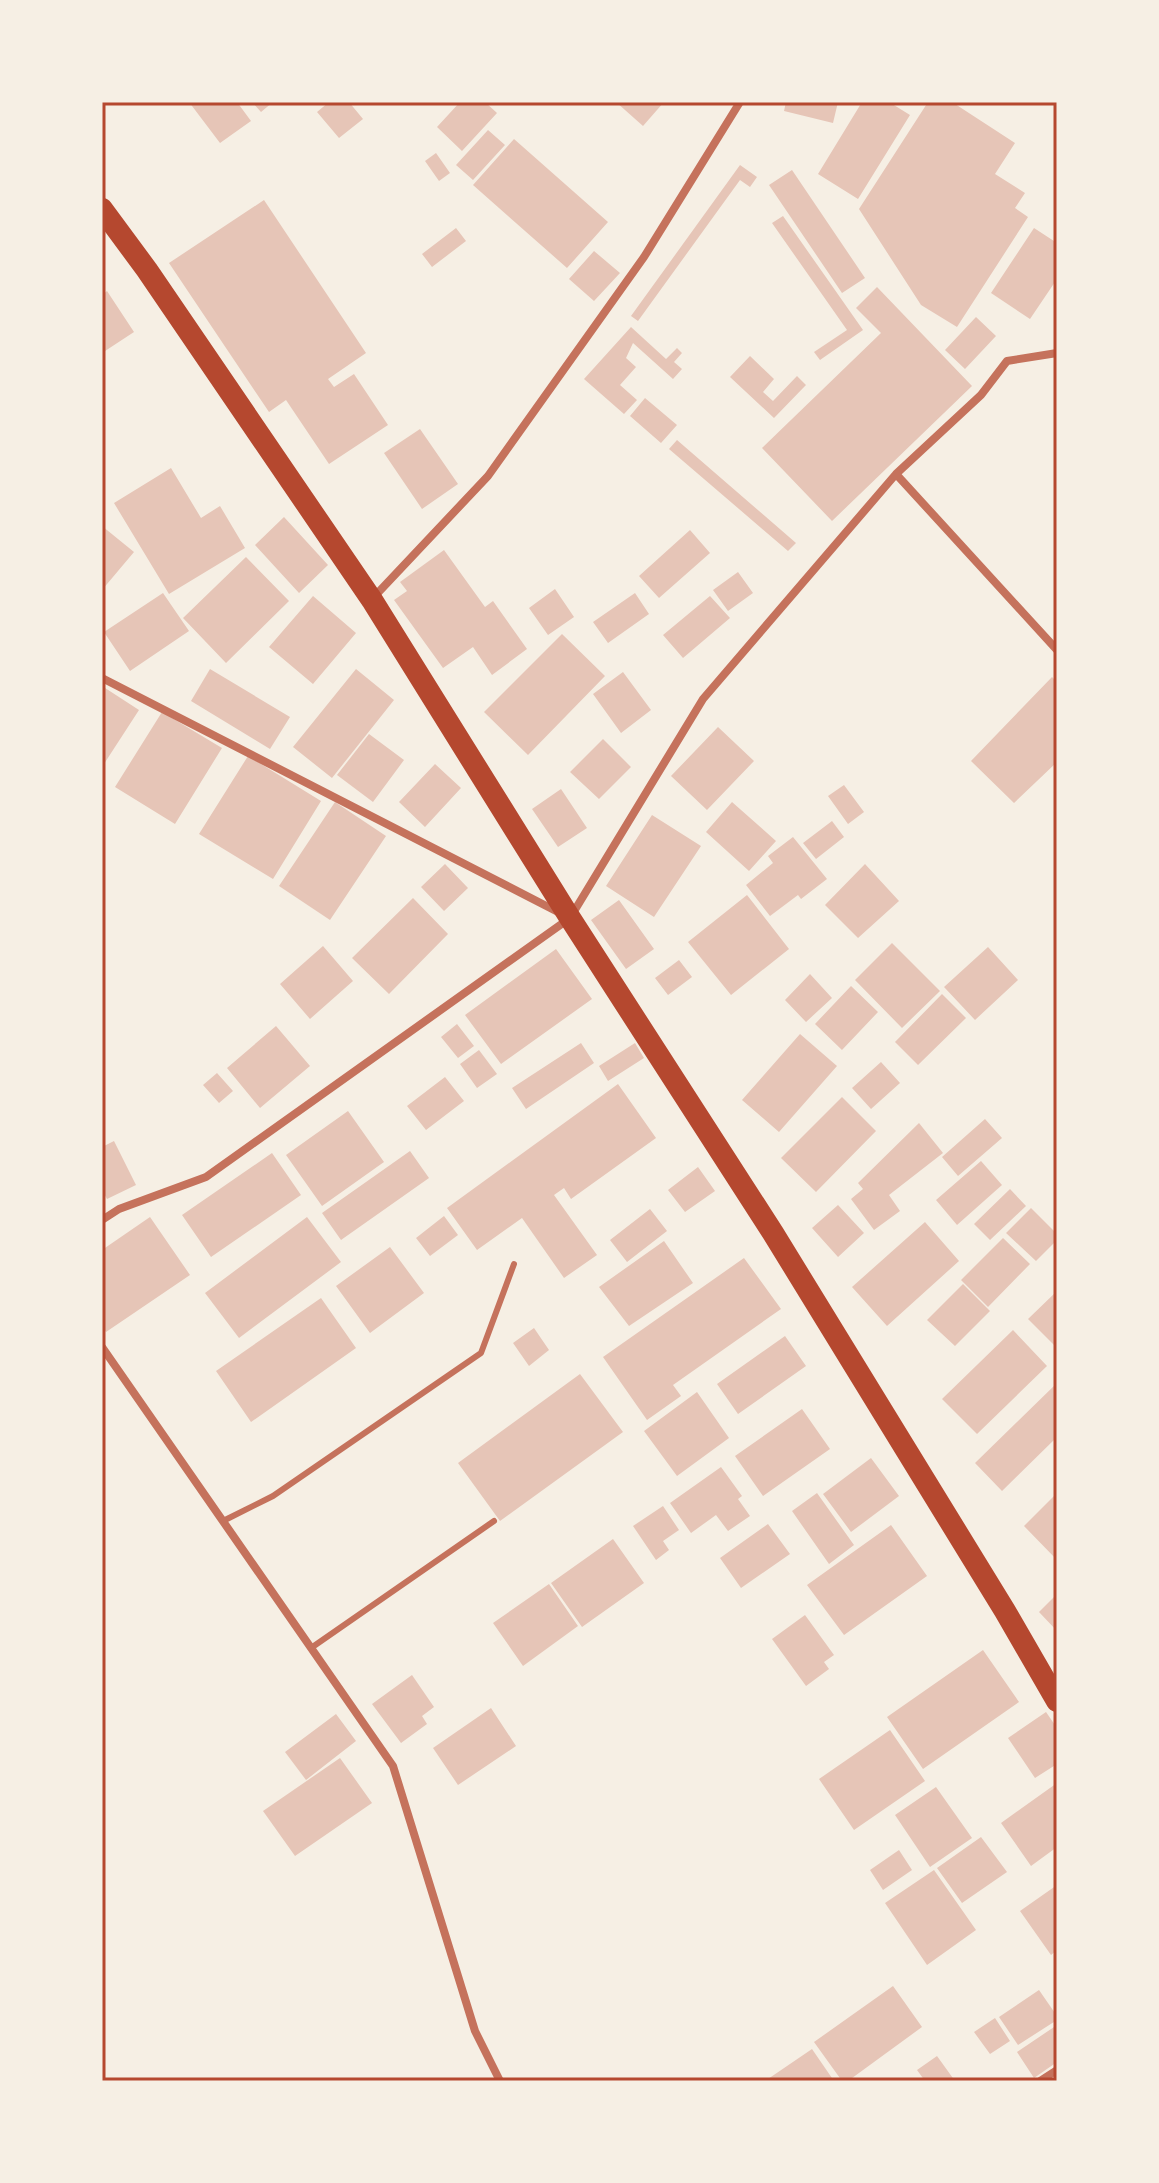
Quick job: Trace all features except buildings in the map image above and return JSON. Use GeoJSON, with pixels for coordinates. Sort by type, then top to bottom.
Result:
{"type":"FeatureCollection","features":[{"type":"Feature","properties":{"kind":"highway"},"geometry":{"type":"LineString","coordinates":[[102,209],[372,600],[570,918],[781,1247],[1057,1701]]}},
{"type":"Feature","properties":{"kind":"street"},"geometry":{"type":"LineString","coordinates":[[372,600],[488,476],[644,257],[740,102]]}},
{"type":"Feature","properties":{"kind":"street"},"geometry":{"type":"LineString","coordinates":[[102,1220],[119,1209],[206,1177],[570,918],[703,699],[896,474],[981,395],[1007,361],[1057,353]]}},
{"type":"Feature","properties":{"kind":"street"},"geometry":{"type":"LineString","coordinates":[[896,474],[1057,650]]}},
{"type":"Feature","properties":{"kind":"street"},"geometry":{"type":"LineString","coordinates":[[102,678],[570,918]]}},
{"type":"Feature","properties":{"kind":"street"},"geometry":{"type":"LineString","coordinates":[[102,1347],[393,1766],[475,2031],[500,2081]]}},
{"type":"Feature","properties":{"kind":"street"},"geometry":{"type":"LineString","coordinates":[[1040,2081],[1057,2070]]}},
{"type":"Feature","properties":{"kind":"lane"},"geometry":{"type":"LineString","coordinates":[[223,1521],[273,1496],[481,1353],[514,1264]]}},
{"type":"Feature","properties":{"kind":"lane"},"geometry":{"type":"LineString","coordinates":[[311,1648],[494,1521]]}}]}
